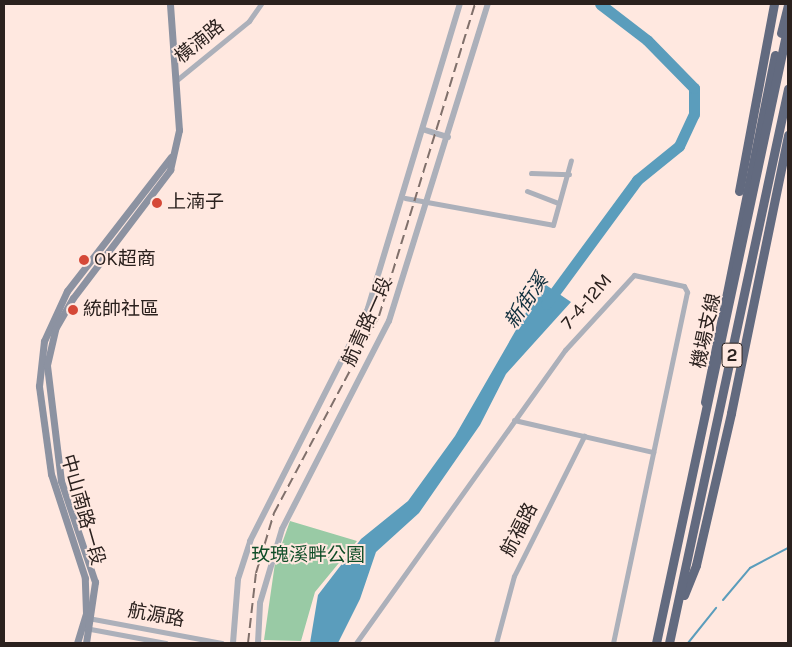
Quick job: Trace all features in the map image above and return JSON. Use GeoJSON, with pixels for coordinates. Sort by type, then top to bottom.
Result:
{"type":"FeatureCollection","features":[{"type":"Feature","properties":{"kind":"highway"},"geometry":{"type":"LineString","coordinates":[[704,425],[712,354],[774,4]]}},
{"type":"Feature","properties":{"kind":"highway"},"geometry":{"type":"LineString","coordinates":[[712,354],[788,4]]}},
{"type":"Feature","properties":{"kind":"highway","name":"機場支線"},"geometry":{"type":"LineString","coordinates":[[656,643],[788,25]]}},
{"type":"Feature","properties":{"kind":"highway","name":"機場支線"},"geometry":{"type":"LineString","coordinates":[[670,643],[788,90]]}},
{"type":"Feature","properties":{"kind":"highway"},"geometry":{"type":"LineString","coordinates":[[674,621],[696,565],[788,135]]}},
{"type":"Feature","properties":{"kind":"highway"},"geometry":{"type":"LineString","coordinates":[[776,195],[788,166]]}},
{"type":"Feature","properties":{"kind":"main road","name":"中山南路一段"},"geometry":{"type":"LineString","coordinates":[[86,643],[93,620],[94,582],[61,481],[47,365],[65,311],[170,170],[179,130],[178,80],[170,4]]}},
{"type":"Feature","properties":{"kind":"main road","name":"中山南路一段"},"geometry":{"type":"LineString","coordinates":[[77,643],[84,618],[82,563],[57,495],[44,431],[39,386],[44,341],[67,291],[172,157]]}},
{"type":"Feature","properties":{"kind":"street","name":"橫湳路"},"geometry":{"type":"LineString","coordinates":[[178,80],[249,21],[261,4]]}},
{"type":"Feature","properties":{"kind":"street","name":"航青路一段"},"geometry":{"type":"LineString","coordinates":[[233,643],[238,579],[250,541],[355,338],[405,198],[460,4]]}},
{"type":"Feature","properties":{"kind":"street","name":"航青路一段"},"geometry":{"type":"LineString","coordinates":[[258,643],[260,603],[282,529],[389,320],[448,137],[488,4]]}},
{"type":"Feature","properties":{"kind":"street"},"geometry":{"type":"LineString","coordinates":[[425,130],[448,137]]}},
{"type":"Feature","properties":{"kind":"street"},"geometry":{"type":"LineString","coordinates":[[405,198],[553,225],[558,203],[569,174],[571,160]]}},
{"type":"Feature","properties":{"kind":"street"},"geometry":{"type":"LineString","coordinates":[[532,173],[569,174]]}},
{"type":"Feature","properties":{"kind":"street"},"geometry":{"type":"LineString","coordinates":[[527,191],[558,203]]}},
{"type":"Feature","properties":{"kind":"street","name":"7-4-12M"},"geometry":{"type":"LineString","coordinates":[[356,643],[565,350],[631,275],[684,286],[688,292],[613,643]]}},
{"type":"Feature","properties":{"kind":"street"},"geometry":{"type":"LineString","coordinates":[[514,420],[654,452]]}},
{"type":"Feature","properties":{"kind":"street","name":"航福路"},"geometry":{"type":"LineString","coordinates":[[496,643],[514,576],[584,436]]}},
{"type":"Feature","properties":{"kind":"street","name":"航源路"},"geometry":{"type":"LineString","coordinates":[[84,618],[222,643]]}},
{"type":"Feature","properties":{"kind":"street","name":"航源路"},"geometry":{"type":"LineString","coordinates":[[82,628],[166,643]]}},
{"type":"Feature","properties":{"kind":"green space","name":"玫瑰溪畔公園"},"geometry":{"type":"Polygon","coordinates":[[[290,521],[357,541],[315,592],[301,641],[264,640],[275,563],[290,521]]]}},
{"type":"Feature","properties":{"kind":"water"},"geometry":{"type":"Polygon","coordinates":[[[543,283],[571,302],[506,374],[480,425],[419,513],[376,552],[360,599],[338,643],[310,643],[318,595],[361,539],[408,501],[455,436],[543,283]]]}},
{"type":"Feature","properties":{"kind":"waterway","name":"新街溪"},"geometry":{"type":"LineString","coordinates":[[546,304],[637,180],[679,146],[694,114],[694,88],[647,40],[600,4]]}},
{"type":"Feature","properties":{"kind":"waterway"},"geometry":{"type":"LineString","coordinates":[[723,600],[750,568],[788,548]]}},
{"type":"Feature","properties":{"kind":"waterway"},"geometry":{"type":"LineString","coordinates":[[688,643],[716,608]]}},
{"type":"Feature","properties":{"kind":"railway"},"geometry":{"type":"LineString","coordinates":[[248,643],[256,573],[274,513],[379,316],[475,4]]}},
{"type":"Feature","properties":{"kind":"place","name":"上湳子"},"geometry":{"type":"Point","coordinates":[157,203]}},
{"type":"Feature","properties":{"kind":"place","name":"OK超商"},"geometry":{"type":"Point","coordinates":[84,260]}},
{"type":"Feature","properties":{"kind":"place","name":"統帥社區"},"geometry":{"type":"Point","coordinates":[73,310]}}]}
